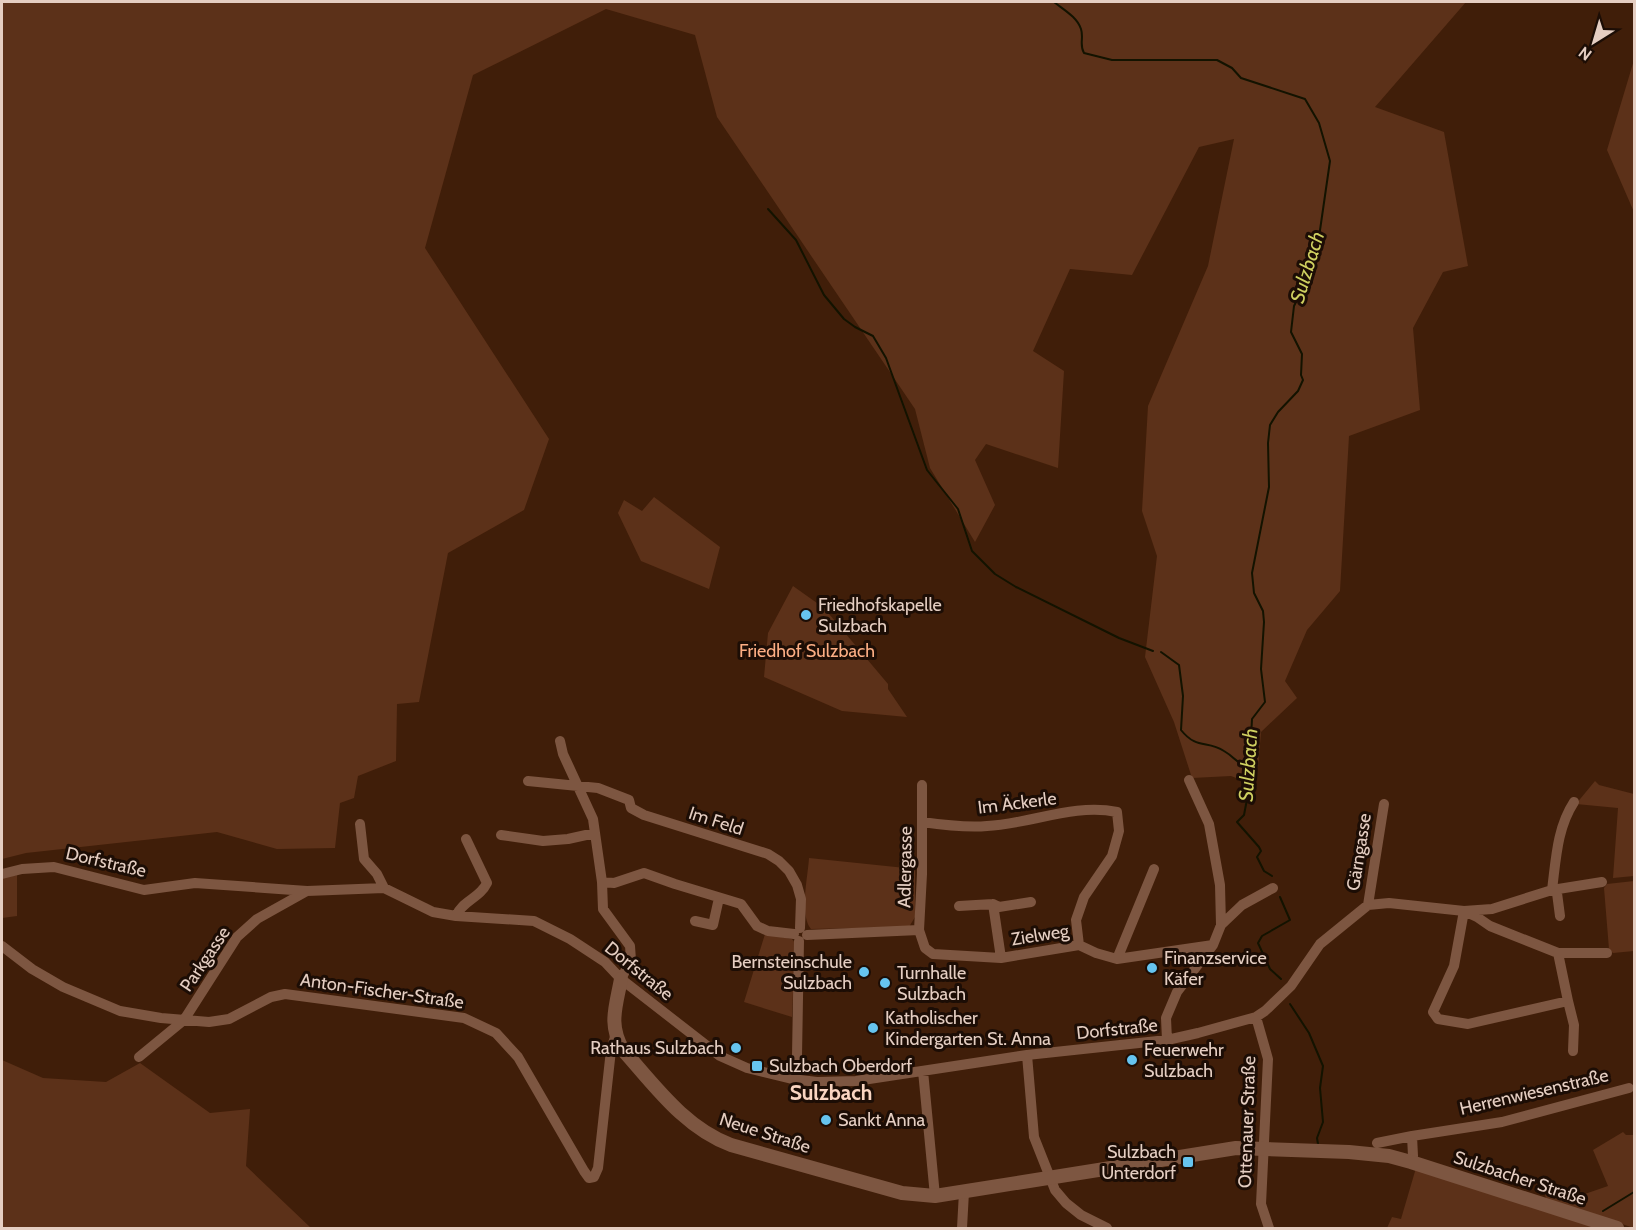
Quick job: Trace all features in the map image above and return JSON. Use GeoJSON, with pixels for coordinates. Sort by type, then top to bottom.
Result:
{"type":"FeatureCollection","features":[{"type":"Feature","properties":{"kind":"street"},"geometry":{"type":"LineString","coordinates":[[560,741],[563,754],[593,819],[602,882],[603,909],[630,946],[631,960],[621,979],[614,1023],[615,1037]]}},
{"type":"Feature","properties":{"kind":"street"},"geometry":{"type":"LineString","coordinates":[[1167,1040],[1166,1018],[1177,992],[1214,945],[1221,925],[1220,885],[1209,824],[1190,780]]}},
{"type":"Feature","properties":{"kind":"street","name":"Im Feld"},"geometry":{"type":"LineString","coordinates":[[528,781],[598,788],[629,800],[631,808],[644,814],[768,855],[779,861],[789,871],[801,898],[797,1056],[792,1079]]}},
{"type":"Feature","properties":{"kind":"street","name":"Adlergasse"},"geometry":{"type":"LineString","coordinates":[[921,785],[919,930],[924,948]]}},
{"type":"Feature","properties":{"kind":"street"},"geometry":{"type":"LineString","coordinates":[[1552,890],[1559,836],[1565,816],[1574,802]]}},
{"type":"Feature","properties":{"kind":"street","name":"Gärngasse"},"geometry":{"type":"LineString","coordinates":[[1368,905],[1384,804]]}},
{"type":"Feature","properties":{"kind":"street","name":"Im Äckerle"},"geometry":{"type":"LineString","coordinates":[[922,822],[988,826],[1075,812],[1105,809],[1117,812],[1119,831],[1112,856],[1084,897],[1076,920],[1079,945]]}},
{"type":"Feature","properties":{"kind":"street"},"geometry":{"type":"LineString","coordinates":[[360,824],[364,859],[377,874],[384,888]]}},
{"type":"Feature","properties":{"kind":"street"},"geometry":{"type":"LineString","coordinates":[[501,835],[543,841],[596,833]]}},
{"type":"Feature","properties":{"kind":"street"},"geometry":{"type":"LineString","coordinates":[[456,916],[459,909],[483,891],[487,883],[466,838]]}},
{"type":"Feature","properties":{"kind":"street","name":"Dorfstraße"},"geometry":{"type":"LineString","coordinates":[[2,874],[22,869],[54,867],[144,890],[195,883],[307,891],[384,888],[433,912],[456,916],[534,921],[570,939],[605,962],[621,979],[720,1056],[747,1068],[792,1079],[833,1082],[856,1081],[1027,1055],[1167,1040],[1256,1017],[1283,995],[1320,944],[1368,905]]}},
{"type":"Feature","properties":{"kind":"street"},"geometry":{"type":"LineString","coordinates":[[1117,959],[1154,869]]}},
{"type":"Feature","properties":{"kind":"street"},"geometry":{"type":"LineString","coordinates":[[602,882],[614,883],[644,873],[741,904],[757,926],[768,931],[800,934],[919,930]]}},
{"type":"Feature","properties":{"kind":"street"},"geometry":{"type":"LineString","coordinates":[[1368,905],[1389,903],[1464,911],[1492,909],[1552,890],[1602,882]]}},
{"type":"Feature","properties":{"kind":"street"},"geometry":{"type":"LineString","coordinates":[[1221,925],[1242,905],[1274,888]]}},
{"type":"Feature","properties":{"kind":"street"},"geometry":{"type":"LineString","coordinates":[[1552,890],[1557,893],[1560,916]]}},
{"type":"Feature","properties":{"kind":"street","name":"Parkgasse"},"geometry":{"type":"LineString","coordinates":[[139,1057],[184,1020],[237,937],[257,919],[307,891]]}},
{"type":"Feature","properties":{"kind":"street"},"geometry":{"type":"LineString","coordinates":[[695,921],[713,925],[719,898]]}},
{"type":"Feature","properties":{"kind":"street","name":"Zielweg"},"geometry":{"type":"LineString","coordinates":[[959,906],[993,904],[999,908],[1031,902]]}},
{"type":"Feature","properties":{"kind":"street","name":"Zielweg"},"geometry":{"type":"LineString","coordinates":[[993,904],[1001,958]]}},
{"type":"Feature","properties":{"kind":"street"},"geometry":{"type":"LineString","coordinates":[[1464,911],[1490,926],[1558,953],[1607,953]]}},
{"type":"Feature","properties":{"kind":"street"},"geometry":{"type":"LineString","coordinates":[[1464,911],[1454,966],[1433,1012],[1438,1019],[1468,1024],[1568,1001]]}},
{"type":"Feature","properties":{"kind":"street","name":"Zielweg"},"geometry":{"type":"LineString","coordinates":[[924,948],[933,954],[1001,958],[1079,945],[1117,959],[1214,945]]}},
{"type":"Feature","properties":{"kind":"street","name":"Anton-Fischer-Straße"},"geometry":{"type":"LineString","coordinates":[[2,946],[32,969],[63,987],[120,1011],[209,1022],[229,1019],[271,997],[285,994],[465,1018],[496,1033],[518,1056],[584,1172],[590,1178],[594,1177],[598,1168],[610,1050],[615,1037]]}},
{"type":"Feature","properties":{"kind":"street"},"geometry":{"type":"LineString","coordinates":[[1558,953],[1574,1025],[1573,1051]]}},
{"type":"Feature","properties":{"kind":"street","name":"Ottenauer Straße"},"geometry":{"type":"LineString","coordinates":[[1256,1017],[1268,1059],[1261,1204],[1269,1228]]}},
{"type":"Feature","properties":{"kind":"street","name":"Neue Straße"},"geometry":{"type":"LineString","coordinates":[[615,1037],[622,1050],[688,1121],[716,1139],[902,1193],[935,1196],[1211,1150],[1265,1148]]}},
{"type":"Feature","properties":{"kind":"street"},"geometry":{"type":"LineString","coordinates":[[1027,1055],[1034,1137],[1055,1190],[1081,1215],[1107,1228]]}},
{"type":"Feature","properties":{"kind":"street"},"geometry":{"type":"LineString","coordinates":[[923,1071],[935,1196]]}},
{"type":"Feature","properties":{"kind":"street","name":"Herrenwiesenstraße"},"geometry":{"type":"LineString","coordinates":[[1377,1143],[1512,1119],[1629,1088]]}},
{"type":"Feature","properties":{"kind":"street"},"geometry":{"type":"LineString","coordinates":[[1265,1148],[1360,1153],[1411,1161],[1412,1136]]}},
{"type":"Feature","properties":{"kind":"street","name":"Sulzbacher Straße"},"geometry":{"type":"LineString","coordinates":[[1411,1161],[1617,1228]]}},
{"type":"Feature","properties":{"kind":"street"},"geometry":{"type":"LineString","coordinates":[[962,1228],[964,1192]]}},
{"type":"Feature","properties":{"kind":"green space"},"geometry":{"type":"Polygon","coordinates":[[[2,2],[1466,2],[1375,107],[1444,132],[1468,266],[1443,272],[1413,328],[1420,410],[1349,436],[1340,591],[1307,630],[1285,681],[1297,698],[1261,732],[1258,768],[1249,783],[1231,776],[1192,778],[1174,722],[1145,657],[1157,556],[1142,511],[1148,406],[1208,266],[1234,139],[1199,147],[1132,275],[1070,269],[1033,351],[1064,371],[1058,468],[986,444],[975,460],[995,505],[975,542],[930,468],[915,409],[717,117],[695,35],[606,9],[473,75],[425,248],[549,439],[524,510],[448,553],[419,702],[397,704],[396,761],[358,776],[354,798],[340,803],[335,848],[277,849],[217,832],[26,853],[2,859],[2,2]]]}},
{"type":"Feature","properties":{"kind":"green space"},"geometry":{"type":"Polygon","coordinates":[[[1634,60],[1634,212],[1607,150],[1634,60]]]}},
{"type":"Feature","properties":{"kind":"green space"},"geometry":{"type":"Polygon","coordinates":[[[654,497],[720,547],[709,589],[641,561],[618,513],[624,500],[642,511],[654,497]]]}},
{"type":"Feature","properties":{"kind":"green space","name":"Friedhof Sulzbach"},"geometry":{"type":"Polygon","coordinates":[[[793,586],[824,608],[888,684],[888,689],[907,717],[842,711],[764,677],[768,633],[793,586]]]}},
{"type":"Feature","properties":{"kind":"green space"},"geometry":{"type":"Polygon","coordinates":[[[1595,781],[1599,785],[1634,794],[1634,876],[1613,878],[1618,808],[1576,804],[1595,781]]]}},
{"type":"Feature","properties":{"kind":"green space"},"geometry":{"type":"Polygon","coordinates":[[[809,858],[915,869],[915,917],[909,927],[811,929],[805,915],[809,858]]]}},
{"type":"Feature","properties":{"kind":"green space"},"geometry":{"type":"Polygon","coordinates":[[[17,875],[17,916],[2,918],[2,878],[17,875]]]}},
{"type":"Feature","properties":{"kind":"green space"},"geometry":{"type":"Polygon","coordinates":[[[1634,881],[1634,951],[1613,953],[1609,949],[1604,888],[1607,884],[1634,881]]]}},
{"type":"Feature","properties":{"kind":"green space"},"geometry":{"type":"Polygon","coordinates":[[[765,934],[792,939],[795,943],[792,1017],[744,1002],[765,934]]]}},
{"type":"Feature","properties":{"kind":"green space"},"geometry":{"type":"Polygon","coordinates":[[[2,1060],[43,1078],[106,1082],[140,1063],[210,1113],[250,1109],[246,1166],[311,1228],[2,1228],[2,1060]]]}},
{"type":"Feature","properties":{"kind":"green space"},"geometry":{"type":"Polygon","coordinates":[[[1623,1132],[1626,1135],[1634,1135],[1634,1228],[1546,1199],[1543,1184],[1579,1196],[1608,1186],[1593,1150],[1623,1132]]]}},
{"type":"Feature","properties":{"kind":"green space"},"geometry":{"type":"Polygon","coordinates":[[[1416,1168],[1600,1228],[1387,1228],[1392,1217],[1401,1219],[1416,1168]]]}},
{"type":"Feature","properties":{"kind":"waterway","name":"Sulzbach"},"geometry":{"type":"LineString","coordinates":[[1054,2],[1070,14],[1079,25],[1084,53],[1112,60],[1217,60],[1232,68],[1241,78],[1305,99],[1319,123],[1330,161],[1318,244],[1310,274],[1294,306],[1291,332],[1302,354],[1301,375],[1303,380],[1298,391],[1278,412],[1270,425],[1269,487],[1252,573],[1254,593],[1263,611],[1261,669],[1265,702],[1252,719],[1248,794],[1244,815],[1237,822],[1259,847],[1261,851],[1257,857],[1264,871],[1272,876]]}},
{"type":"Feature","properties":{"kind":"waterway"},"geometry":{"type":"LineString","coordinates":[[768,209],[796,240],[824,295],[844,319],[873,336],[886,358],[927,470],[958,509],[972,551],[995,574],[1016,587],[1119,638],[1153,651]]}},
{"type":"Feature","properties":{"kind":"waterway"},"geometry":{"type":"LineString","coordinates":[[1161,652],[1179,665],[1183,696],[1181,730],[1197,743],[1218,748],[1249,767]]}},
{"type":"Feature","properties":{"kind":"waterway"},"geometry":{"type":"LineString","coordinates":[[1280,897],[1290,920],[1262,936],[1258,943],[1270,969],[1281,979]]}},
{"type":"Feature","properties":{"kind":"waterway"},"geometry":{"type":"LineString","coordinates":[[1290,1004],[1309,1033],[1323,1066],[1320,1088],[1323,1122],[1317,1138],[1318,1144]]}},
{"type":"Feature","properties":{"kind":"waterway","name":"Sulzbach"},"geometry":{"type":"LineString","coordinates":[[1603,1211],[1634,1192]]}},
{"type":"Feature","properties":{"kind":"place","name":"Friedhofskapelle Sulzbach"},"geometry":{"type":"Point","coordinates":[806,615]}},
{"type":"Feature","properties":{"kind":"place","name":"Finanzservice Käfer"},"geometry":{"type":"Point","coordinates":[1152,968]}},
{"type":"Feature","properties":{"kind":"place","name":"Bernsteinschule Sulzbach"},"geometry":{"type":"Point","coordinates":[864,972]}},
{"type":"Feature","properties":{"kind":"place","name":"Turnhalle Sulzbach"},"geometry":{"type":"Point","coordinates":[885,983]}},
{"type":"Feature","properties":{"kind":"place","name":"Katholischer Kindergarten St. Anna"},"geometry":{"type":"Point","coordinates":[873,1028]}},
{"type":"Feature","properties":{"kind":"place","name":"Rathaus Sulzbach"},"geometry":{"type":"Point","coordinates":[736,1048]}},
{"type":"Feature","properties":{"kind":"place","name":"Feuerwehr Sulzbach"},"geometry":{"type":"Point","coordinates":[1132,1060]}},
{"type":"Feature","properties":{"kind":"place","name":"Sulzbach Oberdorf"},"geometry":{"type":"Point","coordinates":[757,1066]}},
{"type":"Feature","properties":{"kind":"place","name":"Sankt Anna"},"geometry":{"type":"Point","coordinates":[826,1120]}},
{"type":"Feature","properties":{"kind":"place","name":"Sulzbach Unterdorf"},"geometry":{"type":"Point","coordinates":[1188,1162]}},
{"type":"Feature","properties":{"kind":"district","name":"Sulzbach"},"geometry":{"type":"Point","coordinates":[831,1092]}}]}
